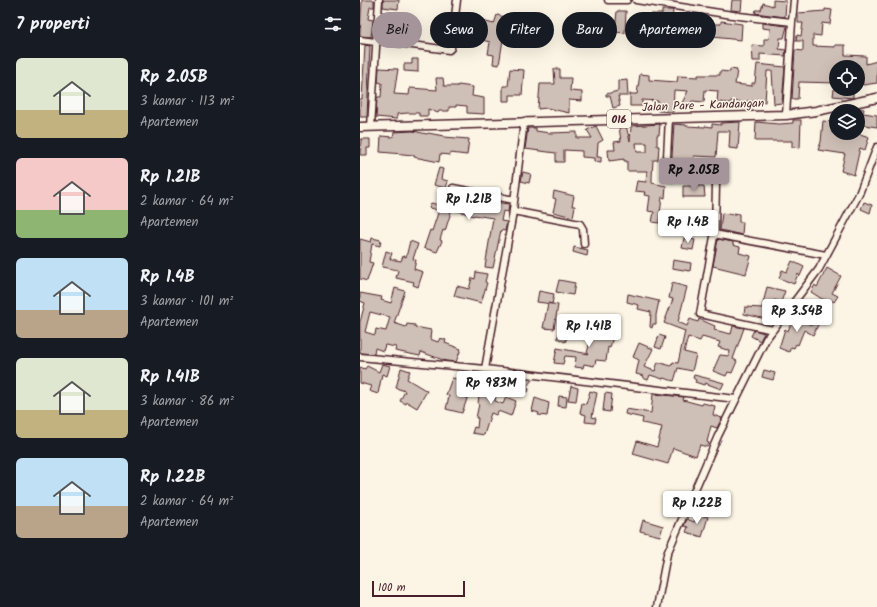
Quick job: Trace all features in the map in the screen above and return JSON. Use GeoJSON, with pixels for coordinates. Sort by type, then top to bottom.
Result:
{"type":"FeatureCollection","features":[{"type":"Feature","properties":{"kind":"main road","name":"Jalan Pare - Kandangan"},"geometry":{"type":"LineString","coordinates":[[360,127],[524,121],[786,115],[816,111],[877,98]]}},
{"type":"Feature","properties":{"kind":"street"},"geometry":{"type":"LineString","coordinates":[[378,12],[379,0]]}},
{"type":"Feature","properties":{"kind":"street"},"geometry":{"type":"LineString","coordinates":[[422,47],[449,50],[452,41],[457,0]]}},
{"type":"Feature","properties":{"kind":"street"},"geometry":{"type":"LineString","coordinates":[[608,0],[627,0]]}},
{"type":"Feature","properties":{"kind":"street"},"geometry":{"type":"LineString","coordinates":[[636,0],[739,16],[792,22]]}},
{"type":"Feature","properties":{"kind":"street"},"geometry":{"type":"LineString","coordinates":[[786,115],[794,0]]}},
{"type":"Feature","properties":{"kind":"street"},"geometry":{"type":"LineString","coordinates":[[360,40],[372,41]]}},
{"type":"Feature","properties":{"kind":"street"},"geometry":{"type":"LineString","coordinates":[[371,127],[376,48]]}},
{"type":"Feature","properties":{"kind":"street"},"geometry":{"type":"LineString","coordinates":[[669,118],[666,176],[668,178],[675,179],[707,175],[713,177],[716,184],[714,234],[700,314],[773,330]]}},
{"type":"Feature","properties":{"kind":"street"},"geometry":{"type":"LineString","coordinates":[[485,369],[513,211],[524,121]]}},
{"type":"Feature","properties":{"kind":"street"},"geometry":{"type":"LineString","coordinates":[[657,607],[667,554],[701,474],[736,399],[760,351],[773,330],[819,269],[859,194],[877,147]]}},
{"type":"Feature","properties":{"kind":"street"},"geometry":{"type":"LineString","coordinates":[[453,188],[514,200]]}},
{"type":"Feature","properties":{"kind":"street"},"geometry":{"type":"LineString","coordinates":[[513,211],[580,224],[583,229],[584,244]]}},
{"type":"Feature","properties":{"kind":"street"},"geometry":{"type":"LineString","coordinates":[[714,234],[826,255]]}},
{"type":"Feature","properties":{"kind":"street"},"geometry":{"type":"LineString","coordinates":[[360,357],[485,369],[736,399]]}},
{"type":"Feature","properties":{"kind":"building"},"geometry":{"type":"Polygon","coordinates":[[[362,0],[374,0],[374,7],[370,7],[368,19],[372,20],[371,37],[360,36],[362,0]]]}},
{"type":"Feature","properties":{"kind":"building"},"geometry":{"type":"Polygon","coordinates":[[[383,0],[399,0],[398,9],[383,7],[383,0]]]}},
{"type":"Feature","properties":{"kind":"building"},"geometry":{"type":"Polygon","coordinates":[[[732,0],[742,0],[741,11],[731,10],[732,0]]]}},
{"type":"Feature","properties":{"kind":"building"},"geometry":{"type":"Polygon","coordinates":[[[773,0],[786,1],[785,17],[755,13],[756,10],[761,10],[763,3],[773,6],[773,0]]]}},
{"type":"Feature","properties":{"kind":"building"},"geometry":{"type":"Polygon","coordinates":[[[825,9],[832,10],[830,24],[822,23],[821,36],[813,35],[813,46],[835,47],[835,45],[845,45],[845,55],[866,56],[866,64],[877,61],[877,83],[865,85],[865,60],[829,60],[829,83],[799,82],[798,99],[792,99],[795,50],[803,51],[803,41],[796,41],[797,35],[801,36],[803,23],[798,23],[798,13],[825,11],[825,9]]]}},
{"type":"Feature","properties":{"kind":"building"},"geometry":{"type":"Polygon","coordinates":[[[662,10],[673,10],[673,12],[662,12],[662,10]]]}},
{"type":"Feature","properties":{"kind":"building"},"geometry":{"type":"Polygon","coordinates":[[[626,11],[625,33],[617,32],[617,12],[626,11]]]}},
{"type":"Feature","properties":{"kind":"building"},"geometry":{"type":"Polygon","coordinates":[[[496,18],[496,48],[502,48],[499,65],[493,64],[494,55],[488,54],[490,42],[488,42],[488,22],[494,24],[496,18]]]}},
{"type":"Feature","properties":{"kind":"building"},"geometry":{"type":"Polygon","coordinates":[[[721,21],[742,24],[741,40],[716,37],[716,24],[721,24],[721,21]]]}},
{"type":"Feature","properties":{"kind":"building"},"geometry":{"type":"Polygon","coordinates":[[[762,23],[787,26],[784,38],[780,38],[779,49],[786,50],[785,56],[760,54],[760,61],[753,61],[752,45],[764,46],[764,39],[769,39],[770,29],[762,28],[762,23]]]}},
{"type":"Feature","properties":{"kind":"building"},"geometry":{"type":"Polygon","coordinates":[[[365,45],[370,46],[367,117],[360,117],[360,99],[362,99],[365,45]]]}},
{"type":"Feature","properties":{"kind":"building"},"geometry":{"type":"Polygon","coordinates":[[[412,59],[418,59],[418,72],[404,71],[404,64],[412,64],[412,59]]]}},
{"type":"Feature","properties":{"kind":"building"},"geometry":{"type":"Polygon","coordinates":[[[757,64],[785,67],[782,103],[774,104],[772,71],[767,71],[765,102],[747,101],[747,108],[741,108],[741,102],[717,102],[718,91],[705,90],[704,102],[692,101],[688,109],[681,105],[688,91],[674,90],[673,112],[658,111],[658,101],[642,100],[642,106],[630,106],[630,94],[637,94],[640,74],[649,75],[649,80],[677,82],[678,76],[698,77],[698,75],[720,75],[720,71],[730,72],[730,69],[737,70],[735,84],[752,86],[752,83],[755,83],[757,64]]]}},
{"type":"Feature","properties":{"kind":"building"},"geometry":{"type":"Polygon","coordinates":[[[379,68],[398,69],[394,94],[409,95],[410,88],[437,90],[436,78],[443,78],[444,86],[458,85],[473,87],[472,96],[484,98],[484,114],[467,113],[467,106],[456,105],[456,107],[449,107],[449,111],[439,111],[438,113],[428,109],[428,116],[419,116],[419,113],[408,113],[397,114],[397,119],[376,117],[377,97],[381,97],[382,83],[378,82],[379,68]]]}},
{"type":"Feature","properties":{"kind":"building"},"geometry":{"type":"Polygon","coordinates":[[[510,69],[524,70],[522,95],[510,95],[510,101],[503,101],[503,86],[508,86],[510,69]]]}},
{"type":"Feature","properties":{"kind":"building"},"geometry":{"type":"Polygon","coordinates":[[[554,69],[560,69],[560,78],[571,78],[570,91],[582,92],[582,101],[569,100],[569,113],[547,108],[538,109],[540,84],[555,84],[554,69]]]}},
{"type":"Feature","properties":{"kind":"building"},"geometry":{"type":"Polygon","coordinates":[[[627,80],[628,96],[618,96],[620,106],[613,108],[610,96],[606,96],[606,94],[618,91],[618,81],[627,80]]]}},
{"type":"Feature","properties":{"kind":"building"},"geometry":{"type":"Polygon","coordinates":[[[833,96],[853,96],[853,98],[833,96]]]}},
{"type":"Feature","properties":{"kind":"building"},"geometry":{"type":"Polygon","coordinates":[[[865,113],[877,115],[877,127],[865,125],[865,113]]]}},
{"type":"Feature","properties":{"kind":"building"},"geometry":{"type":"Polygon","coordinates":[[[793,120],[801,120],[800,148],[792,147],[792,141],[755,141],[756,122],[779,124],[793,123],[793,120]]]}},
{"type":"Feature","properties":{"kind":"building"},"geometry":{"type":"Polygon","coordinates":[[[823,121],[829,122],[829,140],[865,140],[865,136],[869,137],[865,150],[860,148],[854,175],[841,171],[845,154],[818,150],[821,142],[823,121]]]}},
{"type":"Feature","properties":{"kind":"building"},"geometry":{"type":"Polygon","coordinates":[[[740,122],[738,149],[729,148],[730,131],[718,131],[716,157],[694,156],[692,169],[686,168],[686,173],[671,173],[674,124],[712,127],[712,124],[721,125],[721,123],[740,122]]]}},
{"type":"Feature","properties":{"kind":"building"},"geometry":{"type":"Polygon","coordinates":[[[660,124],[659,135],[657,135],[657,146],[659,146],[658,160],[653,160],[652,178],[652,183],[666,186],[665,198],[662,197],[659,223],[652,222],[654,212],[648,211],[650,196],[644,195],[645,192],[635,191],[637,181],[646,182],[647,171],[627,171],[627,161],[624,161],[624,159],[609,161],[608,150],[615,150],[614,142],[621,141],[619,127],[626,126],[630,141],[631,126],[660,124]],[[636,143],[637,152],[647,152],[647,143],[636,143]]]}},
{"type":"Feature","properties":{"kind":"building"},"geometry":{"type":"Polygon","coordinates":[[[596,126],[603,140],[598,143],[597,157],[601,157],[601,162],[594,161],[594,158],[582,157],[582,151],[564,150],[564,162],[556,162],[556,153],[525,149],[528,128],[536,128],[536,131],[550,133],[577,132],[577,138],[592,138],[587,130],[596,126]]]}},
{"type":"Feature","properties":{"kind":"building"},"geometry":{"type":"Polygon","coordinates":[[[413,131],[444,137],[469,139],[467,155],[450,153],[450,155],[440,154],[439,162],[414,157],[414,155],[380,152],[381,136],[393,137],[394,132],[413,131]]]}},
{"type":"Feature","properties":{"kind":"building"},"geometry":{"type":"Polygon","coordinates":[[[361,139],[370,139],[370,148],[367,148],[367,155],[360,155],[361,139]]]}},
{"type":"Feature","properties":{"kind":"building"},"geometry":{"type":"Polygon","coordinates":[[[439,168],[443,169],[441,179],[448,181],[446,188],[434,185],[439,168]]]}},
{"type":"Feature","properties":{"kind":"building"},"geometry":{"type":"Polygon","coordinates":[[[523,172],[531,174],[529,183],[521,181],[523,172]]]}},
{"type":"Feature","properties":{"kind":"building"},"geometry":{"type":"Polygon","coordinates":[[[683,186],[704,186],[705,197],[683,197],[683,186]]]}},
{"type":"Feature","properties":{"kind":"building"},"geometry":{"type":"Polygon","coordinates":[[[554,191],[574,196],[572,206],[575,206],[573,217],[553,212],[556,199],[553,198],[554,191]]]}},
{"type":"Feature","properties":{"kind":"building"},"geometry":{"type":"Polygon","coordinates":[[[452,192],[472,199],[472,196],[478,198],[478,200],[509,204],[508,212],[503,211],[501,221],[507,222],[505,231],[501,230],[493,268],[485,267],[493,218],[474,216],[452,209],[445,231],[443,230],[440,240],[442,241],[437,252],[424,248],[439,210],[429,208],[431,203],[447,207],[452,192]]]}},
{"type":"Feature","properties":{"kind":"building"},"geometry":{"type":"Polygon","coordinates":[[[864,202],[872,205],[870,213],[861,209],[864,202]]]}},
{"type":"Feature","properties":{"kind":"building"},"geometry":{"type":"Polygon","coordinates":[[[722,213],[734,215],[734,213],[739,214],[739,222],[743,222],[742,235],[720,230],[722,213]]]}},
{"type":"Feature","properties":{"kind":"building"},"geometry":{"type":"Polygon","coordinates":[[[372,238],[381,240],[380,246],[372,244],[369,262],[373,263],[367,281],[360,279],[360,239],[371,242],[372,238]]]}},
{"type":"Feature","properties":{"kind":"building"},"geometry":{"type":"Polygon","coordinates":[[[684,238],[695,240],[693,250],[682,248],[684,238]]]}},
{"type":"Feature","properties":{"kind":"building"},"geometry":{"type":"Polygon","coordinates":[[[718,239],[733,242],[733,245],[740,247],[739,253],[751,256],[746,274],[713,266],[718,239]]]}},
{"type":"Feature","properties":{"kind":"building"},"geometry":{"type":"Polygon","coordinates":[[[410,241],[418,244],[413,259],[416,260],[414,269],[423,272],[418,287],[413,285],[414,282],[396,278],[398,270],[382,267],[386,251],[392,253],[390,259],[401,261],[403,256],[406,257],[410,241]]]}},
{"type":"Feature","properties":{"kind":"building"},"geometry":{"type":"Polygon","coordinates":[[[574,247],[588,250],[587,256],[573,252],[574,247]]]}},
{"type":"Feature","properties":{"kind":"building"},"geometry":{"type":"Polygon","coordinates":[[[673,260],[691,263],[690,271],[672,268],[673,260]]]}},
{"type":"Feature","properties":{"kind":"building"},"geometry":{"type":"Polygon","coordinates":[[[792,261],[804,267],[800,276],[798,274],[794,284],[779,278],[782,270],[787,272],[792,261]]]}},
{"type":"Feature","properties":{"kind":"building"},"geometry":{"type":"Polygon","coordinates":[[[827,268],[841,276],[832,293],[838,296],[834,302],[829,299],[828,301],[822,299],[811,292],[815,285],[817,287],[827,268]]]}},
{"type":"Feature","properties":{"kind":"building"},"geometry":{"type":"Polygon","coordinates":[[[476,272],[487,274],[485,282],[487,283],[481,303],[454,296],[457,286],[469,289],[472,278],[475,279],[476,272]]]}},
{"type":"Feature","properties":{"kind":"building"},"geometry":{"type":"Polygon","coordinates":[[[559,280],[575,283],[573,295],[556,292],[559,280]]]}},
{"type":"Feature","properties":{"kind":"building"},"geometry":{"type":"Polygon","coordinates":[[[672,283],[687,287],[678,322],[687,326],[690,319],[698,322],[699,319],[715,326],[714,330],[731,334],[733,326],[744,328],[733,359],[737,361],[732,373],[728,372],[726,376],[713,371],[720,355],[729,356],[730,351],[718,347],[720,342],[702,337],[700,341],[688,337],[684,352],[696,355],[692,371],[678,368],[674,381],[650,375],[648,380],[643,378],[644,376],[636,374],[639,360],[633,357],[639,343],[653,349],[644,367],[655,371],[658,362],[671,366],[673,362],[678,363],[685,331],[664,323],[673,299],[669,298],[672,283]]]}},
{"type":"Feature","properties":{"kind":"building"},"geometry":{"type":"Polygon","coordinates":[[[767,287],[785,291],[781,302],[774,300],[773,302],[770,301],[766,319],[744,314],[745,307],[762,308],[767,287]]]}},
{"type":"Feature","properties":{"kind":"building"},"geometry":{"type":"Polygon","coordinates":[[[395,288],[405,291],[394,323],[406,327],[407,324],[415,325],[415,327],[431,330],[430,339],[438,342],[440,338],[446,340],[445,343],[461,349],[456,362],[446,361],[421,352],[420,356],[395,351],[396,347],[385,345],[383,351],[375,348],[374,354],[360,353],[360,322],[365,303],[360,301],[360,293],[382,297],[381,300],[391,303],[395,288]],[[370,312],[365,332],[375,335],[376,329],[386,331],[390,317],[370,312]]]}},
{"type":"Feature","properties":{"kind":"building"},"geometry":{"type":"Polygon","coordinates":[[[539,291],[554,294],[552,304],[537,302],[539,291]]]}},
{"type":"Feature","properties":{"kind":"building"},"geometry":{"type":"Polygon","coordinates":[[[628,294],[659,301],[656,324],[653,324],[652,328],[650,327],[651,312],[638,309],[639,305],[627,302],[628,294]]]}},
{"type":"Feature","properties":{"kind":"building"},"geometry":{"type":"Polygon","coordinates":[[[548,303],[558,305],[554,329],[543,328],[548,303]]]}},
{"type":"Feature","properties":{"kind":"building"},"geometry":{"type":"Polygon","coordinates":[[[596,318],[605,320],[602,333],[613,336],[610,348],[608,347],[606,361],[596,360],[594,366],[584,364],[583,368],[575,367],[576,357],[565,356],[563,364],[554,363],[557,348],[589,354],[587,353],[596,318]]]}},
{"type":"Feature","properties":{"kind":"building"},"geometry":{"type":"Polygon","coordinates":[[[793,318],[812,325],[814,319],[820,321],[813,335],[804,330],[798,345],[796,344],[794,348],[791,347],[789,352],[779,348],[785,329],[788,331],[793,318]]]}},
{"type":"Feature","properties":{"kind":"building"},"geometry":{"type":"Polygon","coordinates":[[[561,329],[569,333],[565,342],[557,338],[561,329]]]}},
{"type":"Feature","properties":{"kind":"building"},"geometry":{"type":"Polygon","coordinates":[[[754,330],[764,333],[760,341],[751,336],[754,330]]]}},
{"type":"Feature","properties":{"kind":"building"},"geometry":{"type":"Polygon","coordinates":[[[659,335],[665,337],[661,349],[655,347],[659,335]]]}},
{"type":"Feature","properties":{"kind":"building"},"geometry":{"type":"Polygon","coordinates":[[[382,364],[390,366],[387,376],[382,374],[378,394],[369,391],[371,386],[360,383],[360,367],[365,369],[367,366],[379,372],[382,364]]]}},
{"type":"Feature","properties":{"kind":"building"},"geometry":{"type":"Polygon","coordinates":[[[401,368],[410,371],[407,379],[427,391],[417,408],[407,402],[406,404],[400,401],[405,391],[396,388],[401,368]]]}},
{"type":"Feature","properties":{"kind":"building"},"geometry":{"type":"Polygon","coordinates":[[[764,370],[775,373],[773,380],[762,377],[764,370]]]}},
{"type":"Feature","properties":{"kind":"building"},"geometry":{"type":"Polygon","coordinates":[[[486,375],[499,377],[495,401],[503,404],[506,397],[516,401],[511,416],[498,411],[496,415],[491,413],[484,435],[472,433],[474,427],[477,428],[478,418],[476,418],[479,395],[482,396],[486,375]]]}},
{"type":"Feature","properties":{"kind":"building"},"geometry":{"type":"Polygon","coordinates":[[[694,375],[724,383],[721,389],[705,383],[704,385],[695,382],[696,380],[693,378],[694,375]]]}},
{"type":"Feature","properties":{"kind":"building"},"geometry":{"type":"Polygon","coordinates":[[[452,378],[469,381],[468,396],[462,413],[446,409],[449,396],[446,395],[452,378]]]}},
{"type":"Feature","properties":{"kind":"building"},"geometry":{"type":"Polygon","coordinates":[[[523,378],[532,380],[526,387],[529,389],[528,392],[518,389],[523,378]]]}},
{"type":"Feature","properties":{"kind":"building"},"geometry":{"type":"Polygon","coordinates":[[[571,386],[578,388],[576,401],[568,400],[571,386]]]}},
{"type":"Feature","properties":{"kind":"building"},"geometry":{"type":"Polygon","coordinates":[[[590,391],[597,393],[592,417],[596,418],[595,423],[585,422],[586,415],[580,413],[582,403],[586,404],[590,391]]]}},
{"type":"Feature","properties":{"kind":"building"},"geometry":{"type":"Polygon","coordinates":[[[605,393],[612,394],[610,412],[603,411],[605,393]]]}},
{"type":"Feature","properties":{"kind":"building"},"geometry":{"type":"Polygon","coordinates":[[[653,394],[684,397],[683,400],[702,405],[703,403],[715,406],[713,415],[722,418],[717,428],[711,426],[707,442],[709,443],[707,447],[700,445],[696,456],[673,448],[668,464],[633,454],[637,441],[657,447],[662,427],[642,423],[643,418],[625,414],[626,409],[651,413],[653,394]]]}},
{"type":"Feature","properties":{"kind":"building"},"geometry":{"type":"Polygon","coordinates":[[[559,396],[567,397],[566,407],[558,406],[559,396]]]}},
{"type":"Feature","properties":{"kind":"building"},"geometry":{"type":"Polygon","coordinates":[[[535,398],[549,403],[547,416],[538,415],[539,413],[532,411],[535,398]]]}},
{"type":"Feature","properties":{"kind":"building"},"geometry":{"type":"Polygon","coordinates":[[[697,514],[708,517],[702,537],[686,532],[688,527],[684,526],[687,519],[694,522],[697,514]]]}},
{"type":"Feature","properties":{"kind":"building"},"geometry":{"type":"Polygon","coordinates":[[[643,520],[663,526],[660,536],[640,531],[643,520]]]}}]}
